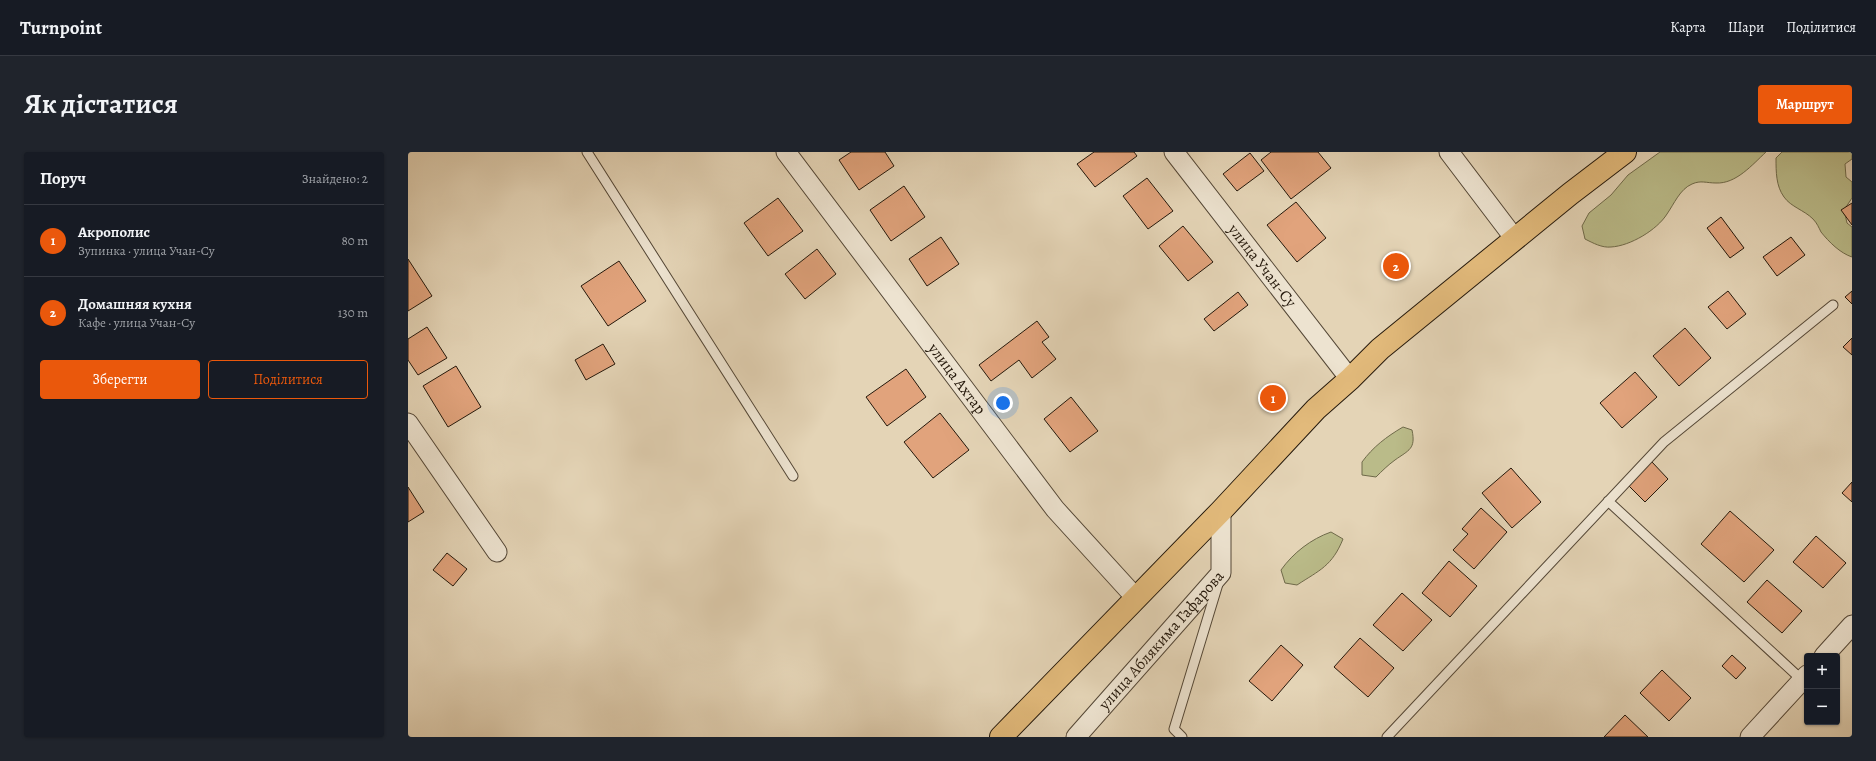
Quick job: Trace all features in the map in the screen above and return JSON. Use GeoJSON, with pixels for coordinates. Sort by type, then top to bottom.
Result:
{"type":"FeatureCollection","features":[{"type":"Feature","properties":{"kind":"main road"},"geometry":{"type":"LineString","coordinates":[[1001,737],[1222,511],[1316,409],[1350,379],[1380,349],[1625,152]]}},
{"type":"Feature","properties":{"kind":"street","name":"улица Ахтар"},"geometry":{"type":"LineString","coordinates":[[786,152],[1055,509],[1136,598]]}},
{"type":"Feature","properties":{"kind":"street","name":"улица Учан-Су"},"geometry":{"type":"LineString","coordinates":[[1174,152],[1350,379]]}},
{"type":"Feature","properties":{"kind":"street"},"geometry":{"type":"LineString","coordinates":[[1449,152],[1515,239]]}},
{"type":"Feature","properties":{"kind":"street"},"geometry":{"type":"LineString","coordinates":[[408,423],[497,552]]}},
{"type":"Feature","properties":{"kind":"street","name":"улица Аблякима Гафарова"},"geometry":{"type":"LineString","coordinates":[[1076,737],[1222,573],[1222,511]]}},
{"type":"Feature","properties":{"kind":"street"},"geometry":{"type":"LineString","coordinates":[[1827,653],[1852,625]]}},
{"type":"Feature","properties":{"kind":"street"},"geometry":{"type":"LineString","coordinates":[[1750,737],[1804,678]]}},
{"type":"Feature","properties":{"kind":"lane"},"geometry":{"type":"LineString","coordinates":[[587,152],[792,476]]}},
{"type":"Feature","properties":{"kind":"lane"},"geometry":{"type":"LineString","coordinates":[[1387,737],[1664,442],[1833,306]]}},
{"type":"Feature","properties":{"kind":"lane"},"geometry":{"type":"LineString","coordinates":[[1608,500],[1804,678]]}},
{"type":"Feature","properties":{"kind":"lane"},"geometry":{"type":"LineString","coordinates":[[1182,737],[1174,730],[1222,573]]}},
{"type":"Feature","properties":{"kind":"green space"},"geometry":{"type":"Polygon","coordinates":[[[1660,152],[1766,152],[1737,177],[1723,182],[1698,182],[1688,186],[1684,189],[1663,220],[1657,226],[1626,244],[1604,247],[1585,239],[1582,226],[1589,213],[1611,195],[1628,175],[1660,152]]]}},
{"type":"Feature","properties":{"kind":"green space"},"geometry":{"type":"Polygon","coordinates":[[[1782,152],[1852,152],[1852,159],[1845,164],[1846,177],[1852,182],[1852,198],[1844,210],[1847,223],[1852,227],[1852,257],[1835,247],[1821,232],[1813,219],[1790,203],[1781,193],[1777,179],[1776,158],[1782,152]]]}},
{"type":"Feature","properties":{"kind":"green space"},"geometry":{"type":"Polygon","coordinates":[[[1403,427],[1412,430],[1413,441],[1408,451],[1390,464],[1376,477],[1362,475],[1362,462],[1366,457],[1380,443],[1403,427]]]}},
{"type":"Feature","properties":{"kind":"green space"},"geometry":{"type":"Polygon","coordinates":[[[1331,532],[1343,539],[1330,561],[1319,571],[1297,585],[1285,583],[1281,570],[1291,558],[1316,538],[1331,532]]]}},
{"type":"Feature","properties":{"kind":"building"},"geometry":{"type":"Polygon","coordinates":[[[851,152],[885,152],[894,166],[859,190],[839,160],[851,152]]]}},
{"type":"Feature","properties":{"kind":"building"},"geometry":{"type":"Polygon","coordinates":[[[1094,152],[1134,152],[1137,156],[1095,187],[1077,164],[1094,152]]]}},
{"type":"Feature","properties":{"kind":"building"},"geometry":{"type":"Polygon","coordinates":[[[1271,152],[1318,152],[1331,168],[1291,199],[1261,160],[1271,152]]]}},
{"type":"Feature","properties":{"kind":"building"},"geometry":{"type":"Polygon","coordinates":[[[1250,153],[1264,171],[1237,191],[1223,174],[1250,153]]]}},
{"type":"Feature","properties":{"kind":"building"},"geometry":{"type":"Polygon","coordinates":[[[1147,178],[1173,211],[1148,229],[1123,196],[1147,178]]]}},
{"type":"Feature","properties":{"kind":"building"},"geometry":{"type":"Polygon","coordinates":[[[904,186],[925,217],[891,241],[870,210],[904,186]]]}},
{"type":"Feature","properties":{"kind":"building"},"geometry":{"type":"Polygon","coordinates":[[[778,198],[803,231],[768,256],[744,223],[778,198]]]}},
{"type":"Feature","properties":{"kind":"building"},"geometry":{"type":"Polygon","coordinates":[[[1296,202],[1326,238],[1297,262],[1267,225],[1296,202]]]}},
{"type":"Feature","properties":{"kind":"building"},"geometry":{"type":"Polygon","coordinates":[[[1852,203],[1852,225],[1841,210],[1852,203]]]}},
{"type":"Feature","properties":{"kind":"building"},"geometry":{"type":"Polygon","coordinates":[[[1721,217],[1744,248],[1730,258],[1707,228],[1721,217]]]}},
{"type":"Feature","properties":{"kind":"building"},"geometry":{"type":"Polygon","coordinates":[[[1183,226],[1213,262],[1188,281],[1159,246],[1183,226]]]}},
{"type":"Feature","properties":{"kind":"building"},"geometry":{"type":"Polygon","coordinates":[[[941,237],[959,264],[927,286],[909,259],[941,237]]]}},
{"type":"Feature","properties":{"kind":"building"},"geometry":{"type":"Polygon","coordinates":[[[1791,237],[1805,255],[1777,276],[1763,257],[1791,237]]]}},
{"type":"Feature","properties":{"kind":"building"},"geometry":{"type":"Polygon","coordinates":[[[817,249],[836,274],[805,299],[785,274],[817,249]]]}},
{"type":"Feature","properties":{"kind":"building"},"geometry":{"type":"Polygon","coordinates":[[[408,259],[432,296],[408,311],[408,259]]]}},
{"type":"Feature","properties":{"kind":"building"},"geometry":{"type":"Polygon","coordinates":[[[619,261],[646,301],[608,326],[581,286],[619,261]]]}},
{"type":"Feature","properties":{"kind":"building"},"geometry":{"type":"Polygon","coordinates":[[[1728,291],[1746,314],[1727,329],[1708,307],[1728,291]]]}},
{"type":"Feature","properties":{"kind":"building"},"geometry":{"type":"Polygon","coordinates":[[[1852,291],[1852,304],[1845,297],[1852,291]]]}},
{"type":"Feature","properties":{"kind":"building"},"geometry":{"type":"Polygon","coordinates":[[[1238,292],[1248,305],[1214,331],[1204,319],[1238,292]]]}},
{"type":"Feature","properties":{"kind":"building"},"geometry":{"type":"Polygon","coordinates":[[[1037,321],[1049,337],[1042,342],[1056,359],[1032,378],[1019,360],[991,381],[979,365],[1037,321]]]}},
{"type":"Feature","properties":{"kind":"building"},"geometry":{"type":"Polygon","coordinates":[[[427,327],[447,358],[418,375],[408,360],[408,339],[427,327]]]}},
{"type":"Feature","properties":{"kind":"building"},"geometry":{"type":"Polygon","coordinates":[[[1685,328],[1711,358],[1679,386],[1653,356],[1685,328]]]}},
{"type":"Feature","properties":{"kind":"building"},"geometry":{"type":"Polygon","coordinates":[[[1852,338],[1852,355],[1843,347],[1852,338]]]}},
{"type":"Feature","properties":{"kind":"building"},"geometry":{"type":"Polygon","coordinates":[[[603,344],[615,364],[586,380],[575,360],[603,344]]]}},
{"type":"Feature","properties":{"kind":"building"},"geometry":{"type":"Polygon","coordinates":[[[456,366],[481,407],[448,427],[423,386],[456,366]]]}},
{"type":"Feature","properties":{"kind":"building"},"geometry":{"type":"Polygon","coordinates":[[[906,369],[926,397],[887,426],[866,397],[906,369]]]}},
{"type":"Feature","properties":{"kind":"building"},"geometry":{"type":"Polygon","coordinates":[[[1635,372],[1657,397],[1622,428],[1600,403],[1635,372]]]}},
{"type":"Feature","properties":{"kind":"building"},"geometry":{"type":"Polygon","coordinates":[[[1071,397],[1098,431],[1070,452],[1044,419],[1071,397]]]}},
{"type":"Feature","properties":{"kind":"building"},"geometry":{"type":"Polygon","coordinates":[[[940,413],[969,450],[933,478],[904,442],[940,413]]]}},
{"type":"Feature","properties":{"kind":"building"},"geometry":{"type":"Polygon","coordinates":[[[1652,462],[1668,479],[1645,502],[1628,485],[1652,462]]]}},
{"type":"Feature","properties":{"kind":"building"},"geometry":{"type":"Polygon","coordinates":[[[1511,468],[1541,502],[1512,528],[1482,493],[1511,468]]]}},
{"type":"Feature","properties":{"kind":"building"},"geometry":{"type":"Polygon","coordinates":[[[1852,482],[1852,502],[1842,493],[1852,482]]]}},
{"type":"Feature","properties":{"kind":"building"},"geometry":{"type":"Polygon","coordinates":[[[408,487],[424,512],[408,522],[408,487]]]}},
{"type":"Feature","properties":{"kind":"building"},"geometry":{"type":"Polygon","coordinates":[[[1481,508],[1507,532],[1474,569],[1453,550],[1468,534],[1462,529],[1481,508]]]}},
{"type":"Feature","properties":{"kind":"building"},"geometry":{"type":"Polygon","coordinates":[[[1730,511],[1774,550],[1744,582],[1701,544],[1730,511]]]}},
{"type":"Feature","properties":{"kind":"building"},"geometry":{"type":"Polygon","coordinates":[[[1816,536],[1846,563],[1823,588],[1793,562],[1816,536]]]}},
{"type":"Feature","properties":{"kind":"building"},"geometry":{"type":"Polygon","coordinates":[[[447,553],[467,569],[453,586],[433,570],[447,553]]]}},
{"type":"Feature","properties":{"kind":"building"},"geometry":{"type":"Polygon","coordinates":[[[1449,561],[1477,586],[1450,617],[1422,593],[1449,561]]]}},
{"type":"Feature","properties":{"kind":"building"},"geometry":{"type":"Polygon","coordinates":[[[1767,580],[1802,611],[1782,633],[1747,602],[1767,580]]]}},
{"type":"Feature","properties":{"kind":"building"},"geometry":{"type":"Polygon","coordinates":[[[1402,593],[1432,620],[1403,651],[1373,625],[1402,593]]]}},
{"type":"Feature","properties":{"kind":"building"},"geometry":{"type":"Polygon","coordinates":[[[1360,638],[1394,668],[1368,697],[1334,667],[1360,638]]]}},
{"type":"Feature","properties":{"kind":"building"},"geometry":{"type":"Polygon","coordinates":[[[1281,645],[1303,665],[1272,701],[1249,681],[1281,645]]]}},
{"type":"Feature","properties":{"kind":"building"},"geometry":{"type":"Polygon","coordinates":[[[1732,655],[1746,668],[1736,679],[1722,666],[1732,655]]]}},
{"type":"Feature","properties":{"kind":"building"},"geometry":{"type":"Polygon","coordinates":[[[1662,670],[1691,698],[1669,721],[1640,693],[1662,670]]]}},
{"type":"Feature","properties":{"kind":"building"},"geometry":{"type":"Polygon","coordinates":[[[1625,715],[1648,737],[1604,737],[1625,715]]]}},
{"type":"Feature","properties":{"kind":"place","name":"Домашняя кухня"},"geometry":{"type":"Point","coordinates":[1396,266]}},
{"type":"Feature","properties":{"kind":"place","name":"Акрополис"},"geometry":{"type":"Point","coordinates":[1273,398]}}]}
